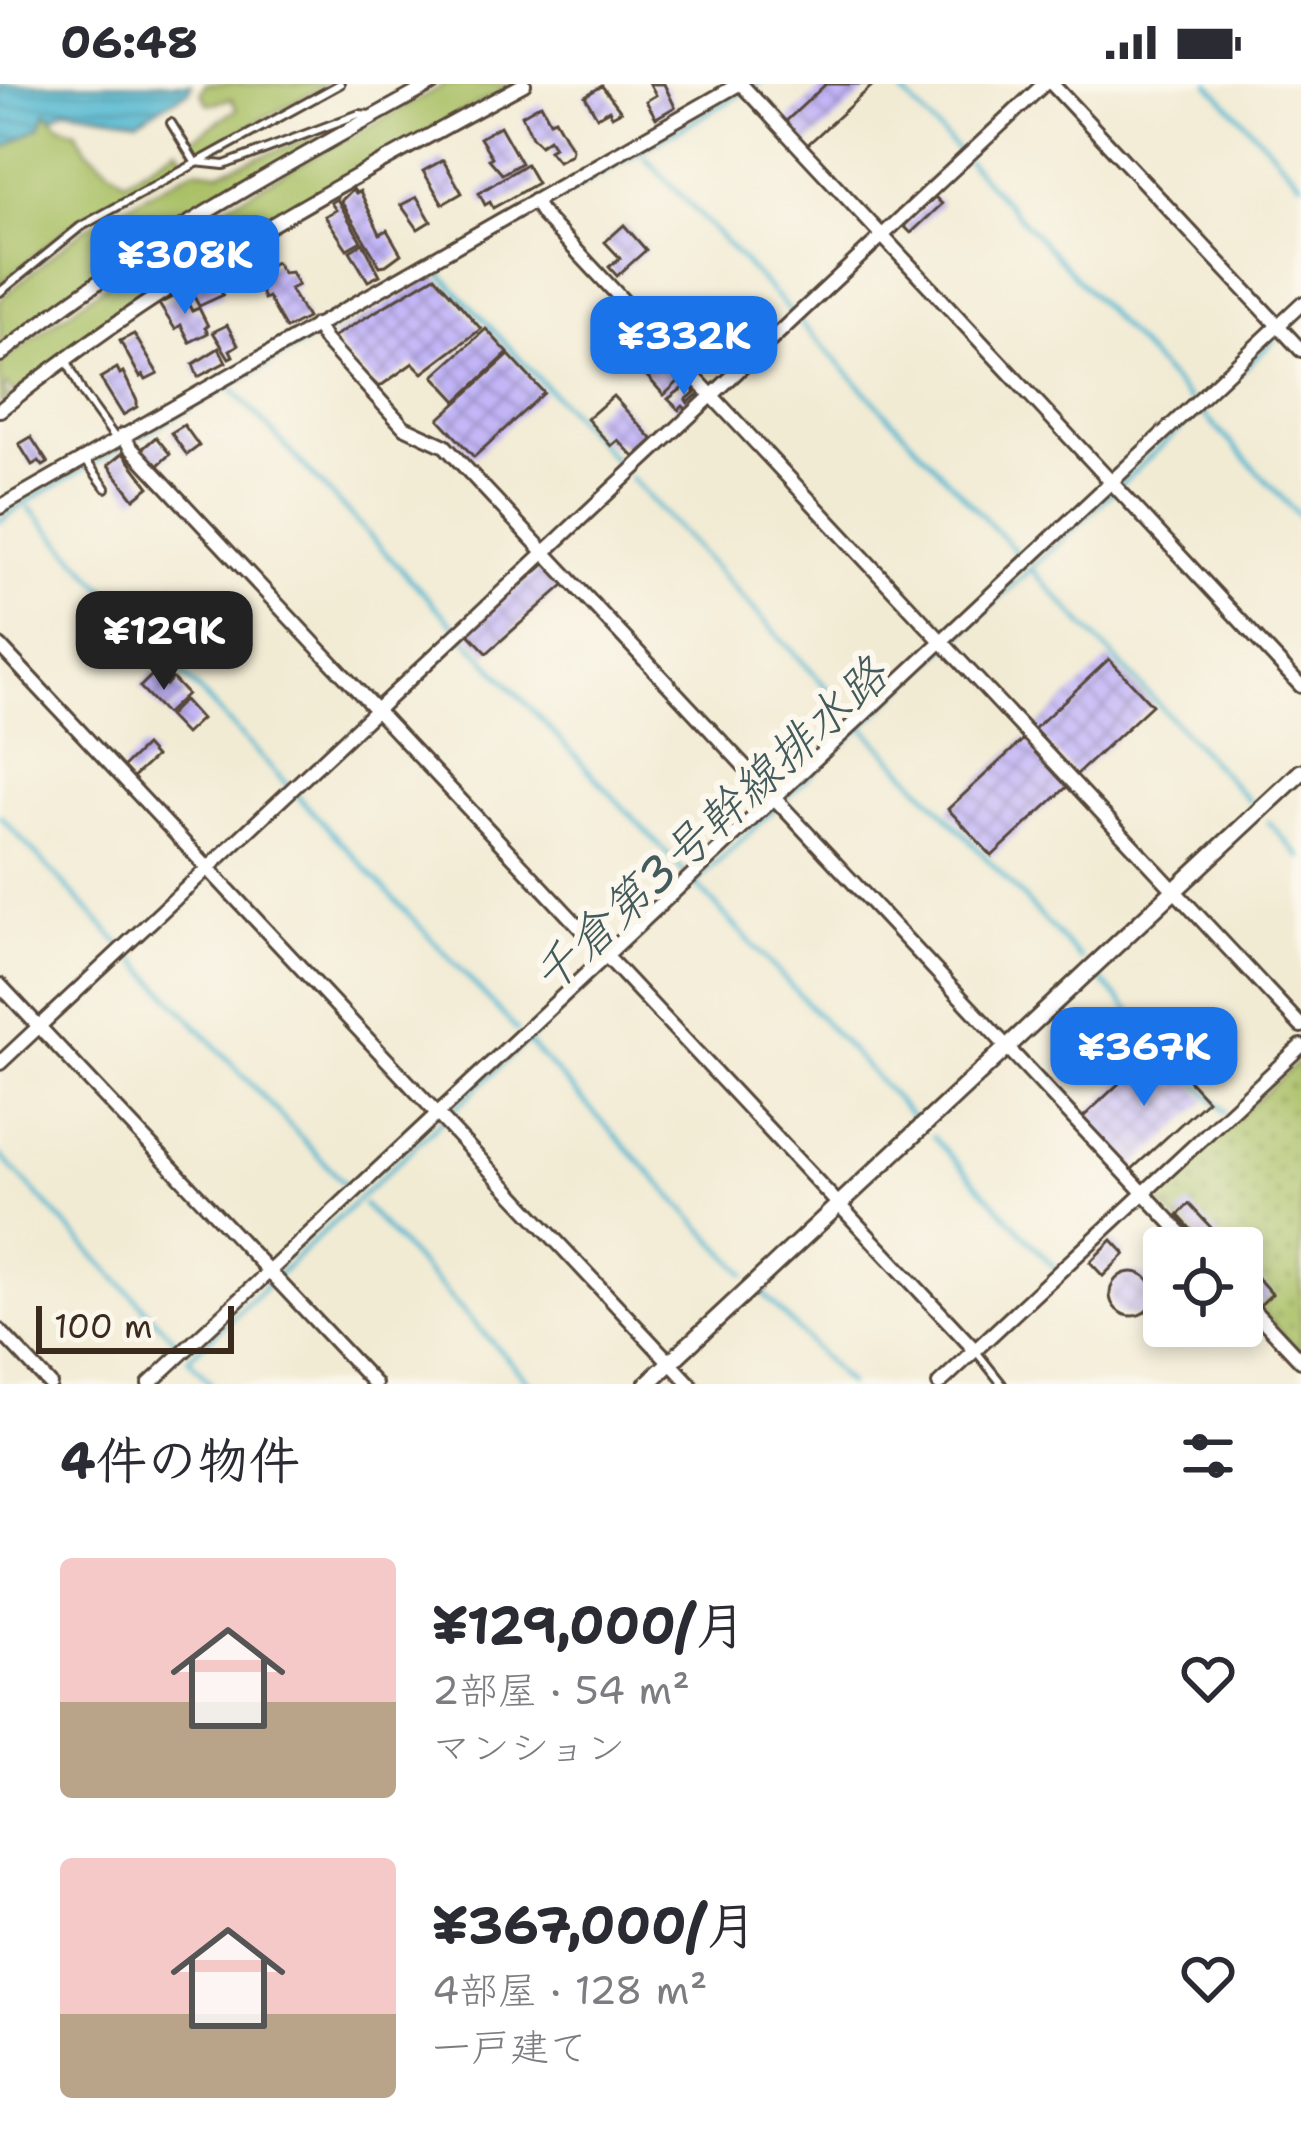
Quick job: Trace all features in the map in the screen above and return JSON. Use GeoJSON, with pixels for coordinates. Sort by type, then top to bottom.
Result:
{"type":"FeatureCollection","features":[{"type":"Feature","properties":{"kind":"street"},"geometry":{"type":"LineString","coordinates":[[0,355],[148,248],[432,84]]}},
{"type":"Feature","properties":{"kind":"street"},"geometry":{"type":"LineString","coordinates":[[0,410],[175,281],[524,84]]}},
{"type":"Feature","properties":{"kind":"street"},"geometry":{"type":"LineString","coordinates":[[0,1063],[1048,84],[1301,350]]}},
{"type":"Feature","properties":{"kind":"street"},"geometry":{"type":"LineString","coordinates":[[0,507],[743,88],[1301,686]]}},
{"type":"Feature","properties":{"kind":"street"},"geometry":{"type":"LineString","coordinates":[[538,207],[1301,1026]]}},
{"type":"Feature","properties":{"kind":"street"},"geometry":{"type":"LineString","coordinates":[[149,1384],[273,1275],[946,645],[1282,329],[1301,304]]}},
{"type":"Feature","properties":{"kind":"street"},"geometry":{"type":"LineString","coordinates":[[319,330],[404,427],[445,446],[1176,1227]]}},
{"type":"Feature","properties":{"kind":"street"},"geometry":{"type":"LineString","coordinates":[[123,440],[975,1350]]}},
{"type":"Feature","properties":{"kind":"street"},"geometry":{"type":"LineString","coordinates":[[0,646],[690,1384]]}},
{"type":"Feature","properties":{"kind":"street"},"geometry":{"type":"LineString","coordinates":[[646,1384],[1301,772]]}},
{"type":"Feature","properties":{"kind":"street"},"geometry":{"type":"LineString","coordinates":[[0,985],[375,1384]]}},
{"type":"Feature","properties":{"kind":"street"},"geometry":{"type":"LineString","coordinates":[[939,1384],[1301,1046]]}},
{"type":"Feature","properties":{"kind":"street"},"geometry":{"type":"LineString","coordinates":[[1263,1320],[1301,1361]]}},
{"type":"Feature","properties":{"kind":"street"},"geometry":{"type":"LineString","coordinates":[[0,1331],[50,1384]]}},
{"type":"Feature","properties":{"kind":"lane"},"geometry":{"type":"LineString","coordinates":[[0,292],[80,226],[340,84]]}},
{"type":"Feature","properties":{"kind":"lane"},"geometry":{"type":"LineString","coordinates":[[195,162],[224,165],[358,114],[374,116]]}},
{"type":"Feature","properties":{"kind":"lane"},"geometry":{"type":"LineString","coordinates":[[171,123],[195,162]]}},
{"type":"Feature","properties":{"kind":"lane"},"geometry":{"type":"LineString","coordinates":[[66,360],[82,392],[123,440]]}},
{"type":"Feature","properties":{"kind":"lane"},"geometry":{"type":"LineString","coordinates":[[84,459],[106,488]]}},
{"type":"Feature","properties":{"kind":"lane"},"geometry":{"type":"LineString","coordinates":[[975,1350],[1003,1384]]}},
{"type":"Feature","properties":{"kind":"green space"},"geometry":{"type":"Polygon","coordinates":[[[205,84],[329,84],[197,154],[188,142],[237,109],[231,99],[208,104],[201,93],[205,84]]]}},
{"type":"Feature","properties":{"kind":"green space"},"geometry":{"type":"Polygon","coordinates":[[[446,84],[514,84],[173,278],[15,394],[7,385],[3,389],[9,397],[0,404],[0,363],[111,281],[222,209],[446,84]]]}},
{"type":"Feature","properties":{"kind":"green space"},"geometry":{"type":"Polygon","coordinates":[[[46,112],[59,125],[76,131],[87,150],[125,181],[177,148],[187,160],[72,224],[0,285],[0,150],[40,127],[46,112]]]}},
{"type":"Feature","properties":{"kind":"green space"},"geometry":{"type":"Polygon","coordinates":[[[348,124],[145,242],[0,347],[0,299],[85,228],[195,169],[219,172],[348,124]]]}},
{"type":"Feature","properties":{"kind":"green space"},"geometry":{"type":"Polygon","coordinates":[[[1301,1059],[1301,1353],[1263,1312],[1263,1227],[1182,1227],[1155,1198],[1301,1059]]]}},
{"type":"Feature","properties":{"kind":"water"},"geometry":{"type":"Polygon","coordinates":[[[0,84],[191,84],[189,91],[138,120],[66,109],[53,117],[46,112],[40,127],[0,150],[0,84]]]}},
{"type":"Feature","properties":{"kind":"building"},"geometry":{"type":"Polygon","coordinates":[[[650,84],[664,84],[675,107],[656,118],[646,101],[656,95],[650,84]]]}},
{"type":"Feature","properties":{"kind":"building"},"geometry":{"type":"Polygon","coordinates":[[[826,84],[874,84],[806,146],[784,123],[826,84]]]}},
{"type":"Feature","properties":{"kind":"building"},"geometry":{"type":"Polygon","coordinates":[[[602,86],[621,111],[612,116],[609,110],[597,117],[585,96],[602,86]]]}},
{"type":"Feature","properties":{"kind":"building"},"geometry":{"type":"Polygon","coordinates":[[[541,104],[572,149],[558,161],[549,150],[554,147],[549,139],[540,145],[522,115],[541,104]]]}},
{"type":"Feature","properties":{"kind":"building"},"geometry":{"type":"Polygon","coordinates":[[[500,126],[521,163],[502,174],[480,138],[500,126]]]}},
{"type":"Feature","properties":{"kind":"building"},"geometry":{"type":"Polygon","coordinates":[[[443,160],[462,193],[443,204],[423,171],[443,160]]]}},
{"type":"Feature","properties":{"kind":"building"},"geometry":{"type":"Polygon","coordinates":[[[526,164],[537,183],[493,208],[490,202],[485,205],[479,193],[526,164]]]}},
{"type":"Feature","properties":{"kind":"building"},"geometry":{"type":"Polygon","coordinates":[[[353,189],[360,191],[380,234],[387,230],[401,254],[386,265],[380,266],[341,201],[353,189]]]}},
{"type":"Feature","properties":{"kind":"building"},"geometry":{"type":"Polygon","coordinates":[[[417,197],[431,221],[418,229],[401,205],[417,197]]]}},
{"type":"Feature","properties":{"kind":"building"},"geometry":{"type":"Polygon","coordinates":[[[935,197],[942,204],[911,233],[904,226],[935,197]]]}},
{"type":"Feature","properties":{"kind":"building"},"geometry":{"type":"Polygon","coordinates":[[[337,199],[361,241],[347,249],[325,216],[336,210],[331,203],[337,199]]]}},
{"type":"Feature","properties":{"kind":"building"},"geometry":{"type":"Polygon","coordinates":[[[624,225],[646,250],[617,276],[609,267],[620,258],[605,242],[624,225]]]}},
{"type":"Feature","properties":{"kind":"building"},"geometry":{"type":"Polygon","coordinates":[[[363,243],[380,275],[368,281],[350,251],[363,243]]]}},
{"type":"Feature","properties":{"kind":"building"},"geometry":{"type":"Polygon","coordinates":[[[276,262],[283,273],[291,272],[298,285],[290,289],[307,318],[286,329],[268,297],[264,299],[254,274],[276,262]]]}},
{"type":"Feature","properties":{"kind":"building"},"geometry":{"type":"Polygon","coordinates":[[[211,273],[223,295],[199,306],[191,291],[199,287],[196,281],[211,273]]]}},
{"type":"Feature","properties":{"kind":"building"},"geometry":{"type":"Polygon","coordinates":[[[435,276],[481,329],[423,373],[413,363],[379,387],[333,337],[435,276]]]}},
{"type":"Feature","properties":{"kind":"building"},"geometry":{"type":"Polygon","coordinates":[[[182,292],[192,311],[199,308],[208,326],[208,333],[190,342],[181,325],[175,329],[159,304],[182,292]]]}},
{"type":"Feature","properties":{"kind":"building"},"geometry":{"type":"Polygon","coordinates":[[[227,325],[238,345],[230,350],[233,356],[229,358],[213,332],[227,325]]]}},
{"type":"Feature","properties":{"kind":"building"},"geometry":{"type":"Polygon","coordinates":[[[486,329],[508,353],[457,401],[434,376],[486,329]]]}},
{"type":"Feature","properties":{"kind":"building"},"geometry":{"type":"Polygon","coordinates":[[[134,334],[158,374],[146,380],[120,341],[134,334]]]}},
{"type":"Feature","properties":{"kind":"building"},"geometry":{"type":"Polygon","coordinates":[[[219,348],[226,362],[198,377],[193,364],[219,348]]]}},
{"type":"Feature","properties":{"kind":"building"},"geometry":{"type":"Polygon","coordinates":[[[652,351],[679,381],[664,395],[637,365],[652,351]]]}},
{"type":"Feature","properties":{"kind":"building"},"geometry":{"type":"Polygon","coordinates":[[[509,355],[544,393],[474,457],[439,419],[509,355]]]}},
{"type":"Feature","properties":{"kind":"building"},"geometry":{"type":"Polygon","coordinates":[[[117,368],[137,401],[137,407],[123,415],[100,378],[117,368]]]}},
{"type":"Feature","properties":{"kind":"building"},"geometry":{"type":"Polygon","coordinates":[[[688,384],[695,392],[688,403],[697,395],[700,399],[688,411],[683,406],[679,410],[668,399],[688,384]]]}},
{"type":"Feature","properties":{"kind":"building"},"geometry":{"type":"Polygon","coordinates":[[[613,396],[653,440],[634,457],[618,440],[611,446],[587,419],[613,396]]]}},
{"type":"Feature","properties":{"kind":"building"},"geometry":{"type":"Polygon","coordinates":[[[184,425],[199,446],[187,455],[171,433],[184,425]]]}},
{"type":"Feature","properties":{"kind":"building"},"geometry":{"type":"Polygon","coordinates":[[[31,437],[48,463],[43,466],[39,461],[32,465],[19,444],[31,437]]]}},
{"type":"Feature","properties":{"kind":"building"},"geometry":{"type":"Polygon","coordinates":[[[156,437],[170,454],[157,466],[142,449],[156,437]]]}},
{"type":"Feature","properties":{"kind":"building"},"geometry":{"type":"Polygon","coordinates":[[[123,453],[149,487],[134,499],[108,465],[123,453]]]}},
{"type":"Feature","properties":{"kind":"building"},"geometry":{"type":"Polygon","coordinates":[[[546,563],[565,584],[487,653],[467,632],[546,563]]]}},
{"type":"Feature","properties":{"kind":"building"},"geometry":{"type":"Polygon","coordinates":[[[1109,659],[1152,705],[1076,775],[1034,729],[1109,659]]]}},
{"type":"Feature","properties":{"kind":"building"},"geometry":{"type":"Polygon","coordinates":[[[154,673],[166,685],[172,678],[187,694],[166,714],[140,687],[154,673]]]}},
{"type":"Feature","properties":{"kind":"building"},"geometry":{"type":"Polygon","coordinates":[[[184,700],[201,719],[185,734],[168,716],[184,700]]]}},
{"type":"Feature","properties":{"kind":"building"},"geometry":{"type":"Polygon","coordinates":[[[1025,738],[1069,785],[992,856],[948,809],[1025,738]]]}},
{"type":"Feature","properties":{"kind":"building"},"geometry":{"type":"Polygon","coordinates":[[[145,746],[155,757],[131,779],[122,768],[145,746]]]}},
{"type":"Feature","properties":{"kind":"building"},"geometry":{"type":"Polygon","coordinates":[[[1158,1047],[1207,1100],[1130,1171],[1081,1119],[1158,1047]]]}},
{"type":"Feature","properties":{"kind":"building"},"geometry":{"type":"Polygon","coordinates":[[[1189,1204],[1210,1227],[1189,1227],[1178,1215],[1189,1204]]]}},
{"type":"Feature","properties":{"kind":"building"},"geometry":{"type":"Polygon","coordinates":[[[1112,1240],[1125,1254],[1103,1276],[1090,1262],[1112,1240]]]}},
{"type":"Feature","properties":{"kind":"building"},"geometry":{"type":"Polygon","coordinates":[[[1140,1274],[1143,1312],[1132,1316],[1116,1310],[1110,1294],[1116,1278],[1140,1274]]]}},
{"type":"Feature","properties":{"kind":"waterway"},"geometry":{"type":"LineString","coordinates":[[0,521],[24,503],[758,84]]}},
{"type":"Feature","properties":{"kind":"waterway"},"geometry":{"type":"LineString","coordinates":[[895,84],[962,155]]}},
{"type":"Feature","properties":{"kind":"waterway"},"geometry":{"type":"LineString","coordinates":[[1209,84],[1301,182]]}},
{"type":"Feature","properties":{"kind":"waterway"},"geometry":{"type":"LineString","coordinates":[[645,157],[793,314]]}},
{"type":"Feature","properties":{"kind":"waterway"},"geometry":{"type":"LineString","coordinates":[[968,162],[1190,400]]}},
{"type":"Feature","properties":{"kind":"waterway"},"geometry":{"type":"LineString","coordinates":[[439,272],[625,471]]}},
{"type":"Feature","properties":{"kind":"waterway","name":"千倉第3号幹線排水路"},"geometry":{"type":"LineString","coordinates":[[211,1384],[188,1359],[1301,315]]}},
{"type":"Feature","properties":{"kind":"waterway"},"geometry":{"type":"LineString","coordinates":[[800,322],[1021,557]]}},
{"type":"Feature","properties":{"kind":"waterway"},"geometry":{"type":"LineString","coordinates":[[233,390],[457,629]]}},
{"type":"Feature","properties":{"kind":"waterway"},"geometry":{"type":"LineString","coordinates":[[1198,408],[1301,518]]}},
{"type":"Feature","properties":{"kind":"waterway"},"geometry":{"type":"LineString","coordinates":[[631,478],[853,716]]}},
{"type":"Feature","properties":{"kind":"waterway"},"geometry":{"type":"LineString","coordinates":[[29,508],[289,787]]}},
{"type":"Feature","properties":{"kind":"waterway"},"geometry":{"type":"LineString","coordinates":[[1031,569],[1249,801]]}},
{"type":"Feature","properties":{"kind":"waterway"},"geometry":{"type":"LineString","coordinates":[[463,636],[685,873]]}},
{"type":"Feature","properties":{"kind":"waterway"},"geometry":{"type":"LineString","coordinates":[[863,727],[1081,959]]}},
{"type":"Feature","properties":{"kind":"waterway"},"geometry":{"type":"LineString","coordinates":[[295,793],[517,1030]]}},
{"type":"Feature","properties":{"kind":"waterway"},"geometry":{"type":"LineString","coordinates":[[0,816],[121,945]]}},
{"type":"Feature","properties":{"kind":"waterway"},"geometry":{"type":"LineString","coordinates":[[1268,822],[1301,857]]}},
{"type":"Feature","properties":{"kind":"waterway"},"geometry":{"type":"LineString","coordinates":[[696,884],[913,1117]]}},
{"type":"Feature","properties":{"kind":"waterway"},"geometry":{"type":"LineString","coordinates":[[127,951],[349,1189]]}},
{"type":"Feature","properties":{"kind":"waterway"},"geometry":{"type":"LineString","coordinates":[[1100,979],[1225,1112]]}},
{"type":"Feature","properties":{"kind":"waterway"},"geometry":{"type":"LineString","coordinates":[[527,1041],[745,1274]]}},
{"type":"Feature","properties":{"kind":"waterway"},"geometry":{"type":"LineString","coordinates":[[933,1137],[1056,1269]]}},
{"type":"Feature","properties":{"kind":"waterway"},"geometry":{"type":"LineString","coordinates":[[0,1155],[181,1347]]}},
{"type":"Feature","properties":{"kind":"waterway"},"geometry":{"type":"LineString","coordinates":[[364,1205],[531,1384]]}},
{"type":"Feature","properties":{"kind":"waterway"},"geometry":{"type":"LineString","coordinates":[[763,1293],[848,1384]]}}]}
